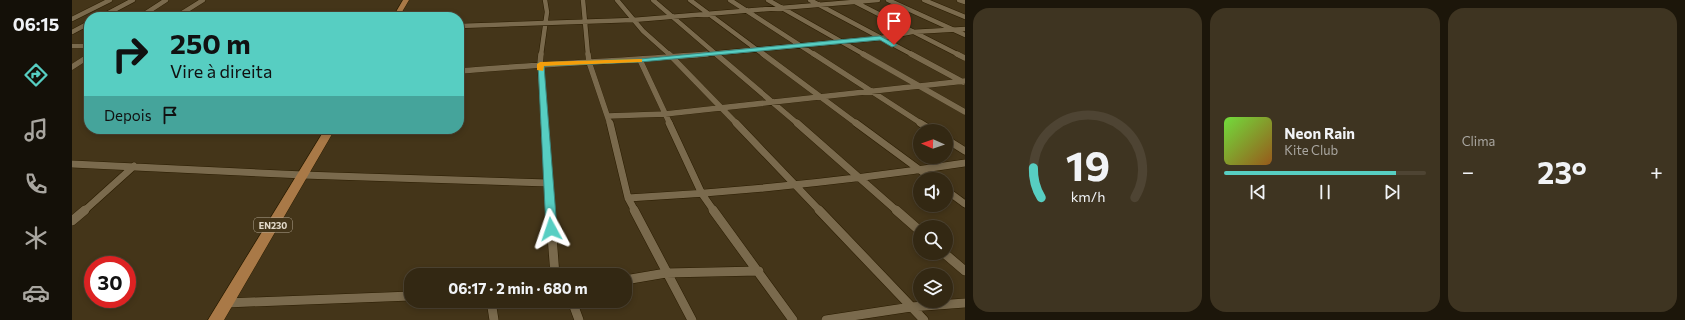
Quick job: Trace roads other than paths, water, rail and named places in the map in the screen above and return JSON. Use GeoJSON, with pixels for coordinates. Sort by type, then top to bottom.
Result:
{"type":"FeatureCollection","features":[{"type":"Feature","properties":{"kind":"main road"},"geometry":{"type":"LineString","coordinates":[[399,12],[406,0]]}},
{"type":"Feature","properties":{"kind":"main road","name":"EN230"},"geometry":{"type":"LineString","coordinates":[[216,320],[327,134]]}},
{"type":"Feature","properties":{"kind":"street"},"geometry":{"type":"LineString","coordinates":[[87,12],[110,0]]}},
{"type":"Feature","properties":{"kind":"street"},"geometry":{"type":"LineString","coordinates":[[110,12],[133,0]]}},
{"type":"Feature","properties":{"kind":"street"},"geometry":{"type":"LineString","coordinates":[[148,12],[166,0]]}},
{"type":"Feature","properties":{"kind":"street"},"geometry":{"type":"LineString","coordinates":[[184,12],[203,0]]}},
{"type":"Feature","properties":{"kind":"street"},"geometry":{"type":"LineString","coordinates":[[544,0],[547,12],[540,64],[554,268]]}},
{"type":"Feature","properties":{"kind":"street"},"geometry":{"type":"LineString","coordinates":[[583,0],[590,62],[608,116],[628,198],[692,320]]}},
{"type":"Feature","properties":{"kind":"street"},"geometry":{"type":"LineString","coordinates":[[617,0],[633,20],[661,50],[672,57],[791,183],[924,320]]}},
{"type":"Feature","properties":{"kind":"street"},"geometry":{"type":"LineString","coordinates":[[653,0],[714,54],[859,176],[913,225]]}},
{"type":"Feature","properties":{"kind":"street"},"geometry":{"type":"LineString","coordinates":[[690,0],[922,172]]}},
{"type":"Feature","properties":{"kind":"street"},"geometry":{"type":"LineString","coordinates":[[730,0],[923,124]]}},
{"type":"Feature","properties":{"kind":"street"},"geometry":{"type":"LineString","coordinates":[[768,0],[965,112]]}},
{"type":"Feature","properties":{"kind":"street"},"geometry":{"type":"LineString","coordinates":[[810,0],[964,82]]}},
{"type":"Feature","properties":{"kind":"street"},"geometry":{"type":"LineString","coordinates":[[464,26],[585,23],[633,20],[878,0]]}},
{"type":"Feature","properties":{"kind":"street"},"geometry":{"type":"LineString","coordinates":[[888,0],[965,34]]}},
{"type":"Feature","properties":{"kind":"street"},"geometry":{"type":"LineString","coordinates":[[924,0],[965,17]]}},
{"type":"Feature","properties":{"kind":"street"},"geometry":{"type":"LineString","coordinates":[[959,0],[965,2]]}},
{"type":"Feature","properties":{"kind":"street"},"geometry":{"type":"LineString","coordinates":[[853,1],[965,58]]}},
{"type":"Feature","properties":{"kind":"street"},"geometry":{"type":"LineString","coordinates":[[72,20],[84,14]]}},
{"type":"Feature","properties":{"kind":"street"},"geometry":{"type":"LineString","coordinates":[[72,32],[84,26]]}},
{"type":"Feature","properties":{"kind":"street"},"geometry":{"type":"LineString","coordinates":[[464,71],[540,64],[640,60],[714,54],[880,38],[912,32],[965,29]]}},
{"type":"Feature","properties":{"kind":"street"},"geometry":{"type":"LineString","coordinates":[[72,46],[84,46]]}},
{"type":"Feature","properties":{"kind":"street"},"geometry":{"type":"LineString","coordinates":[[72,67],[84,59]]}},
{"type":"Feature","properties":{"kind":"street"},"geometry":{"type":"LineString","coordinates":[[640,60],[702,194],[793,320]]}},
{"type":"Feature","properties":{"kind":"street"},"geometry":{"type":"LineString","coordinates":[[608,116],[665,114],[964,82]]}},
{"type":"Feature","properties":{"kind":"street"},"geometry":{"type":"LineString","coordinates":[[953,143],[965,151]]}},
{"type":"Feature","properties":{"kind":"street"},"geometry":{"type":"LineString","coordinates":[[628,198],[702,194],[919,170],[965,163]]}},
{"type":"Feature","properties":{"kind":"street"},"geometry":{"type":"LineString","coordinates":[[72,164],[303,175],[548,184]]}},
{"type":"Feature","properties":{"kind":"street"},"geometry":{"type":"LineString","coordinates":[[72,221],[134,166]]}},
{"type":"Feature","properties":{"kind":"street"},"geometry":{"type":"LineString","coordinates":[[953,195],[965,204]]}},
{"type":"Feature","properties":{"kind":"street"},"geometry":{"type":"LineString","coordinates":[[952,260],[965,272]]}},
{"type":"Feature","properties":{"kind":"street"},"geometry":{"type":"LineString","coordinates":[[632,279],[666,273],[758,271]]}},
{"type":"Feature","properties":{"kind":"street"},"geometry":{"type":"LineString","coordinates":[[226,303],[404,296]]}},
{"type":"Feature","properties":{"kind":"street"},"geometry":{"type":"LineString","coordinates":[[826,320],[911,307],[965,303]]}},
{"type":"Feature","properties":{"kind":"street"},"geometry":{"type":"LineString","coordinates":[[492,308],[494,320]]}},
{"type":"Feature","properties":{"kind":"street"},"geometry":{"type":"LineString","coordinates":[[575,308],[579,320]]}}]}
